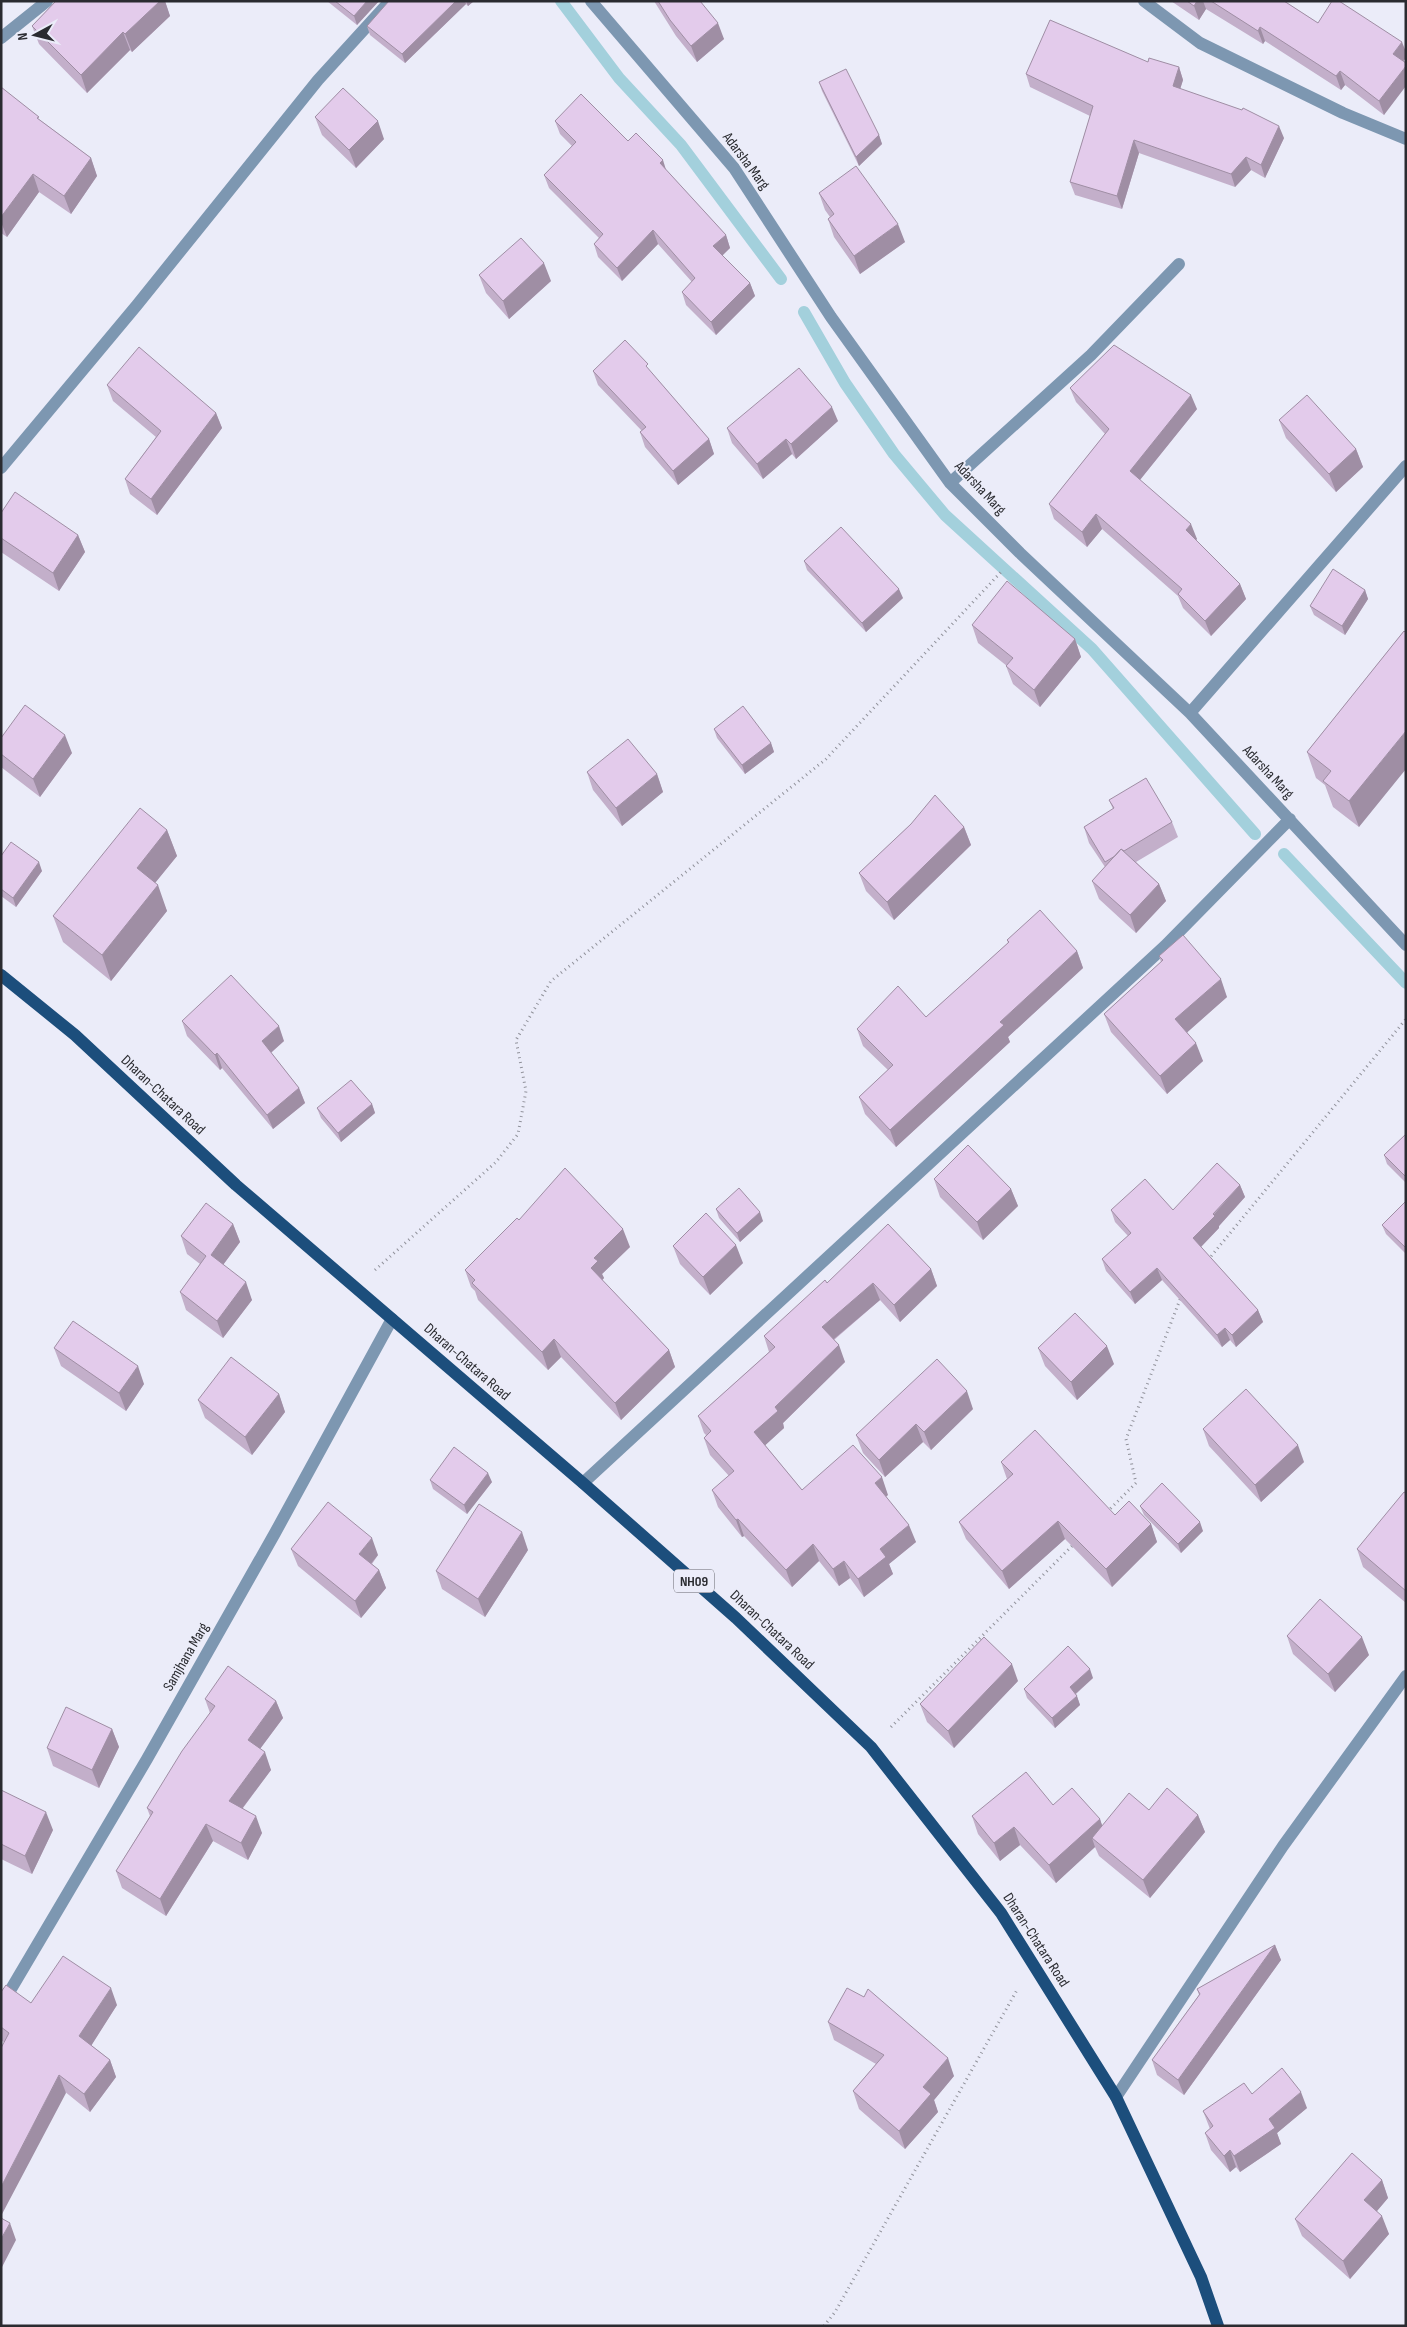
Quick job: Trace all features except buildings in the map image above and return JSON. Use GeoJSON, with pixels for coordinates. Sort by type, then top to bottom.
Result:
{"type":"FeatureCollection","features":[{"type":"Feature","properties":{"kind":"main road","name":"Dharan-Chatara Road"},"geometry":{"type":"LineString","coordinates":[[1,975],[75,1036],[236,1185],[583,1483],[736,1618],[871,1747],[1001,1913],[1116,2098],[1201,2277],[1218,2326]]}},
{"type":"Feature","properties":{"kind":"street"},"geometry":{"type":"LineString","coordinates":[[1,38],[48,1]]}},
{"type":"Feature","properties":{"kind":"street"},"geometry":{"type":"LineString","coordinates":[[1,468],[137,305],[318,80],[390,1]]}},
{"type":"Feature","properties":{"kind":"street","name":"Adarsha Marg"},"geometry":{"type":"LineString","coordinates":[[591,1],[734,168],[831,317],[950,483],[1020,553],[1190,713],[1406,946]]}},
{"type":"Feature","properties":{"kind":"street"},"geometry":{"type":"LineString","coordinates":[[1144,1],[1200,42],[1343,113],[1406,139]]}},
{"type":"Feature","properties":{"kind":"street"},"geometry":{"type":"LineString","coordinates":[[950,483],[1091,355],[1179,264]]}},
{"type":"Feature","properties":{"kind":"street"},"geometry":{"type":"LineString","coordinates":[[1190,713],[1406,466]]}},
{"type":"Feature","properties":{"kind":"street"},"geometry":{"type":"LineString","coordinates":[[583,1483],[1165,946],[1290,819]]}},
{"type":"Feature","properties":{"kind":"street","name":"Samjhana Marg"},"geometry":{"type":"LineString","coordinates":[[1,2006],[147,1759],[275,1533],[392,1319]]}},
{"type":"Feature","properties":{"kind":"street"},"geometry":{"type":"LineString","coordinates":[[1116,2098],[1283,1846],[1406,1676]]}},
{"type":"Feature","properties":{"kind":"path"},"geometry":{"type":"LineString","coordinates":[[355,1286],[496,1162],[518,1134],[526,1091],[516,1040],[551,981],[826,759],[1020,553]]}},
{"type":"Feature","properties":{"kind":"path"},"geometry":{"type":"LineString","coordinates":[[1202,1267],[1406,1019]]}},
{"type":"Feature","properties":{"kind":"path"},"geometry":{"type":"LineString","coordinates":[[1101,1518],[1136,1483],[1126,1439],[1183,1290]]}},
{"type":"Feature","properties":{"kind":"path"},"geometry":{"type":"LineString","coordinates":[[871,1747],[1080,1538]]}},
{"type":"Feature","properties":{"kind":"path"},"geometry":{"type":"LineString","coordinates":[[824,2326],[835,2312],[1032,1964]]}},
{"type":"Feature","properties":{"kind":"waterway"},"geometry":{"type":"LineString","coordinates":[[561,1],[619,78],[681,145],[781,279]]}},
{"type":"Feature","properties":{"kind":"waterway"},"geometry":{"type":"LineString","coordinates":[[804,312],[845,383],[894,454],[945,515],[1092,649],[1255,834]]}},
{"type":"Feature","properties":{"kind":"waterway"},"geometry":{"type":"LineString","coordinates":[[1284,854],[1406,983]]}}]}
